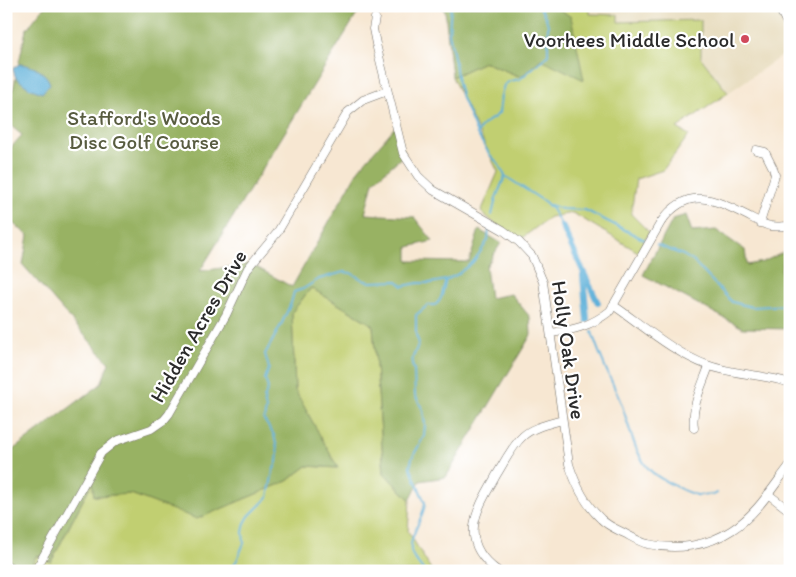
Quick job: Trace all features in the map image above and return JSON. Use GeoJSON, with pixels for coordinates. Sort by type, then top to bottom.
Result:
{"type":"FeatureCollection","features":[{"type":"Feature","properties":{"kind":"street"},"geometry":{"type":"LineString","coordinates":[[778,6],[790,29]]}},
{"type":"Feature","properties":{"kind":"street","name":"Holly Oak Drive"},"geometry":{"type":"LineString","coordinates":[[375,18],[373,29],[376,44],[403,153],[418,176],[433,190],[503,230],[519,242],[532,256],[543,282],[569,464],[573,477],[600,518],[608,525],[648,544],[670,548],[702,544],[730,532],[748,518],[790,465]]}},
{"type":"Feature","properties":{"kind":"street","name":"Hidden Acres Drive"},"geometry":{"type":"LineString","coordinates":[[35,571],[102,453],[116,441],[150,429],[164,420],[169,414],[226,315],[248,268],[277,233],[348,112],[363,100],[387,91]]}},
{"type":"Feature","properties":{"kind":"street"},"geometry":{"type":"LineString","coordinates":[[756,150],[765,152],[773,168],[774,175],[760,223]]}},
{"type":"Feature","properties":{"kind":"street"},"geometry":{"type":"LineString","coordinates":[[551,333],[576,330],[600,318],[613,305],[667,213],[684,202],[698,197],[718,202],[760,223],[770,226],[790,226]]}},
{"type":"Feature","properties":{"kind":"street"},"geometry":{"type":"LineString","coordinates":[[613,305],[694,360],[723,370],[766,376],[790,383]]}},
{"type":"Feature","properties":{"kind":"street"},"geometry":{"type":"LineString","coordinates":[[694,428],[692,417],[709,366]]}},
{"type":"Feature","properties":{"kind":"street"},"geometry":{"type":"LineString","coordinates":[[498,571],[485,560],[478,550],[473,529],[476,514],[514,446],[523,436],[531,430],[562,420]]}},
{"type":"Feature","properties":{"kind":"street"},"geometry":{"type":"LineString","coordinates":[[768,494],[790,511]]}},
{"type":"Feature","properties":{"kind":"street"},"geometry":{"type":"LineString","coordinates":[[6,565],[17,571]]}},
{"type":"Feature","properties":{"kind":"shaded area","name":"Voorhees Middle School"},"geometry":{"type":"Polygon","coordinates":[[[590,6],[790,6],[790,50],[728,93],[701,58],[701,20],[618,22],[618,15],[590,14],[590,6]]]}},
{"type":"Feature","properties":{"kind":"green space","name":"Stafford's Woods Disc Golf Course"},"geometry":{"type":"Polygon","coordinates":[[[45,6],[362,6],[200,271],[251,264],[292,287],[359,169],[395,127],[405,154],[373,182],[365,214],[414,217],[433,241],[408,247],[408,261],[469,262],[479,230],[501,243],[486,267],[490,298],[511,294],[530,317],[531,335],[446,477],[420,481],[410,500],[384,473],[373,325],[311,288],[292,312],[295,390],[338,468],[307,466],[287,481],[197,519],[131,494],[94,496],[92,482],[51,562],[37,555],[28,571],[19,571],[6,563],[6,455],[101,384],[109,363],[23,265],[28,235],[6,218],[6,153],[22,135],[6,122],[26,30],[45,6]]]}},
{"type":"Feature","properties":{"kind":"green space"},"geometry":{"type":"Polygon","coordinates":[[[440,6],[555,6],[571,17],[584,80],[541,59],[521,77],[484,62],[452,77],[445,11],[440,6]]]}},
{"type":"Feature","properties":{"kind":"green space"},"geometry":{"type":"Polygon","coordinates":[[[555,6],[590,6],[590,14],[618,15],[618,22],[701,20],[701,58],[728,93],[677,128],[689,135],[663,170],[636,179],[631,214],[649,232],[638,252],[573,213],[550,217],[517,242],[481,212],[498,172],[452,77],[484,62],[521,77],[571,18],[555,6]]]}},
{"type":"Feature","properties":{"kind":"green space"},"geometry":{"type":"Polygon","coordinates":[[[686,215],[692,232],[716,230],[745,250],[747,265],[763,262],[786,251],[781,270],[783,276],[790,277],[790,329],[743,328],[643,275],[673,219],[686,215]]]}},
{"type":"Feature","properties":{"kind":"green space"},"geometry":{"type":"Polygon","coordinates":[[[311,288],[373,325],[384,473],[410,500],[408,531],[432,571],[28,571],[37,555],[51,562],[93,481],[94,496],[131,494],[197,518],[287,481],[307,466],[337,468],[295,390],[292,312],[311,288]]]}},
{"type":"Feature","properties":{"kind":"water"},"geometry":{"type":"Polygon","coordinates":[[[20,64],[34,68],[46,76],[50,84],[42,93],[29,88],[16,78],[13,70],[14,67],[20,64]]]}},
{"type":"Feature","properties":{"kind":"waterway"},"geometry":{"type":"LineString","coordinates":[[451,6],[449,33],[458,83],[477,134],[505,176],[545,202],[552,209],[562,226]]}},
{"type":"Feature","properties":{"kind":"waterway"},"geometry":{"type":"LineString","coordinates":[[477,134],[485,123],[499,113],[504,85],[510,81],[520,79],[548,55],[548,25],[539,6]]}},
{"type":"Feature","properties":{"kind":"waterway"},"geometry":{"type":"LineString","coordinates":[[492,215],[496,198],[505,176]]}},
{"type":"Feature","properties":{"kind":"waterway"},"geometry":{"type":"LineString","coordinates":[[550,205],[562,209],[585,210],[645,240]]}},
{"type":"Feature","properties":{"kind":"waterway"},"geometry":{"type":"LineString","coordinates":[[562,226],[598,303]]}},
{"type":"Feature","properties":{"kind":"waterway"},"geometry":{"type":"LineString","coordinates":[[229,571],[237,560],[244,543],[243,532],[245,523],[249,516],[268,497],[273,471],[277,462],[278,453],[274,435],[264,420],[266,409],[264,399],[268,388],[265,379],[269,368],[265,354],[281,325],[294,292],[319,279],[344,272],[351,273],[365,281],[397,281],[403,286],[446,280],[458,274],[473,262],[488,240],[489,230]]}},
{"type":"Feature","properties":{"kind":"waterway"},"geometry":{"type":"LineString","coordinates":[[657,245],[693,261],[732,302],[752,307],[790,305]]}},
{"type":"Feature","properties":{"kind":"waterway"},"geometry":{"type":"LineString","coordinates":[[583,276],[587,320]]}},
{"type":"Feature","properties":{"kind":"waterway"},"geometry":{"type":"LineString","coordinates":[[424,571],[413,556],[411,548],[411,542],[425,503],[410,467],[412,458],[424,436],[425,425],[423,410],[415,395],[414,369],[412,365],[419,343],[416,335],[416,315],[428,305],[438,303],[446,280]]}},
{"type":"Feature","properties":{"kind":"waterway"},"geometry":{"type":"LineString","coordinates":[[592,332],[621,403],[633,441],[647,467],[662,479],[693,494],[713,495],[717,493]]}},
{"type":"Feature","properties":{"kind":"place","name":"Voorhees Middle School"},"geometry":{"type":"Point","coordinates":[745,39]}}]}
